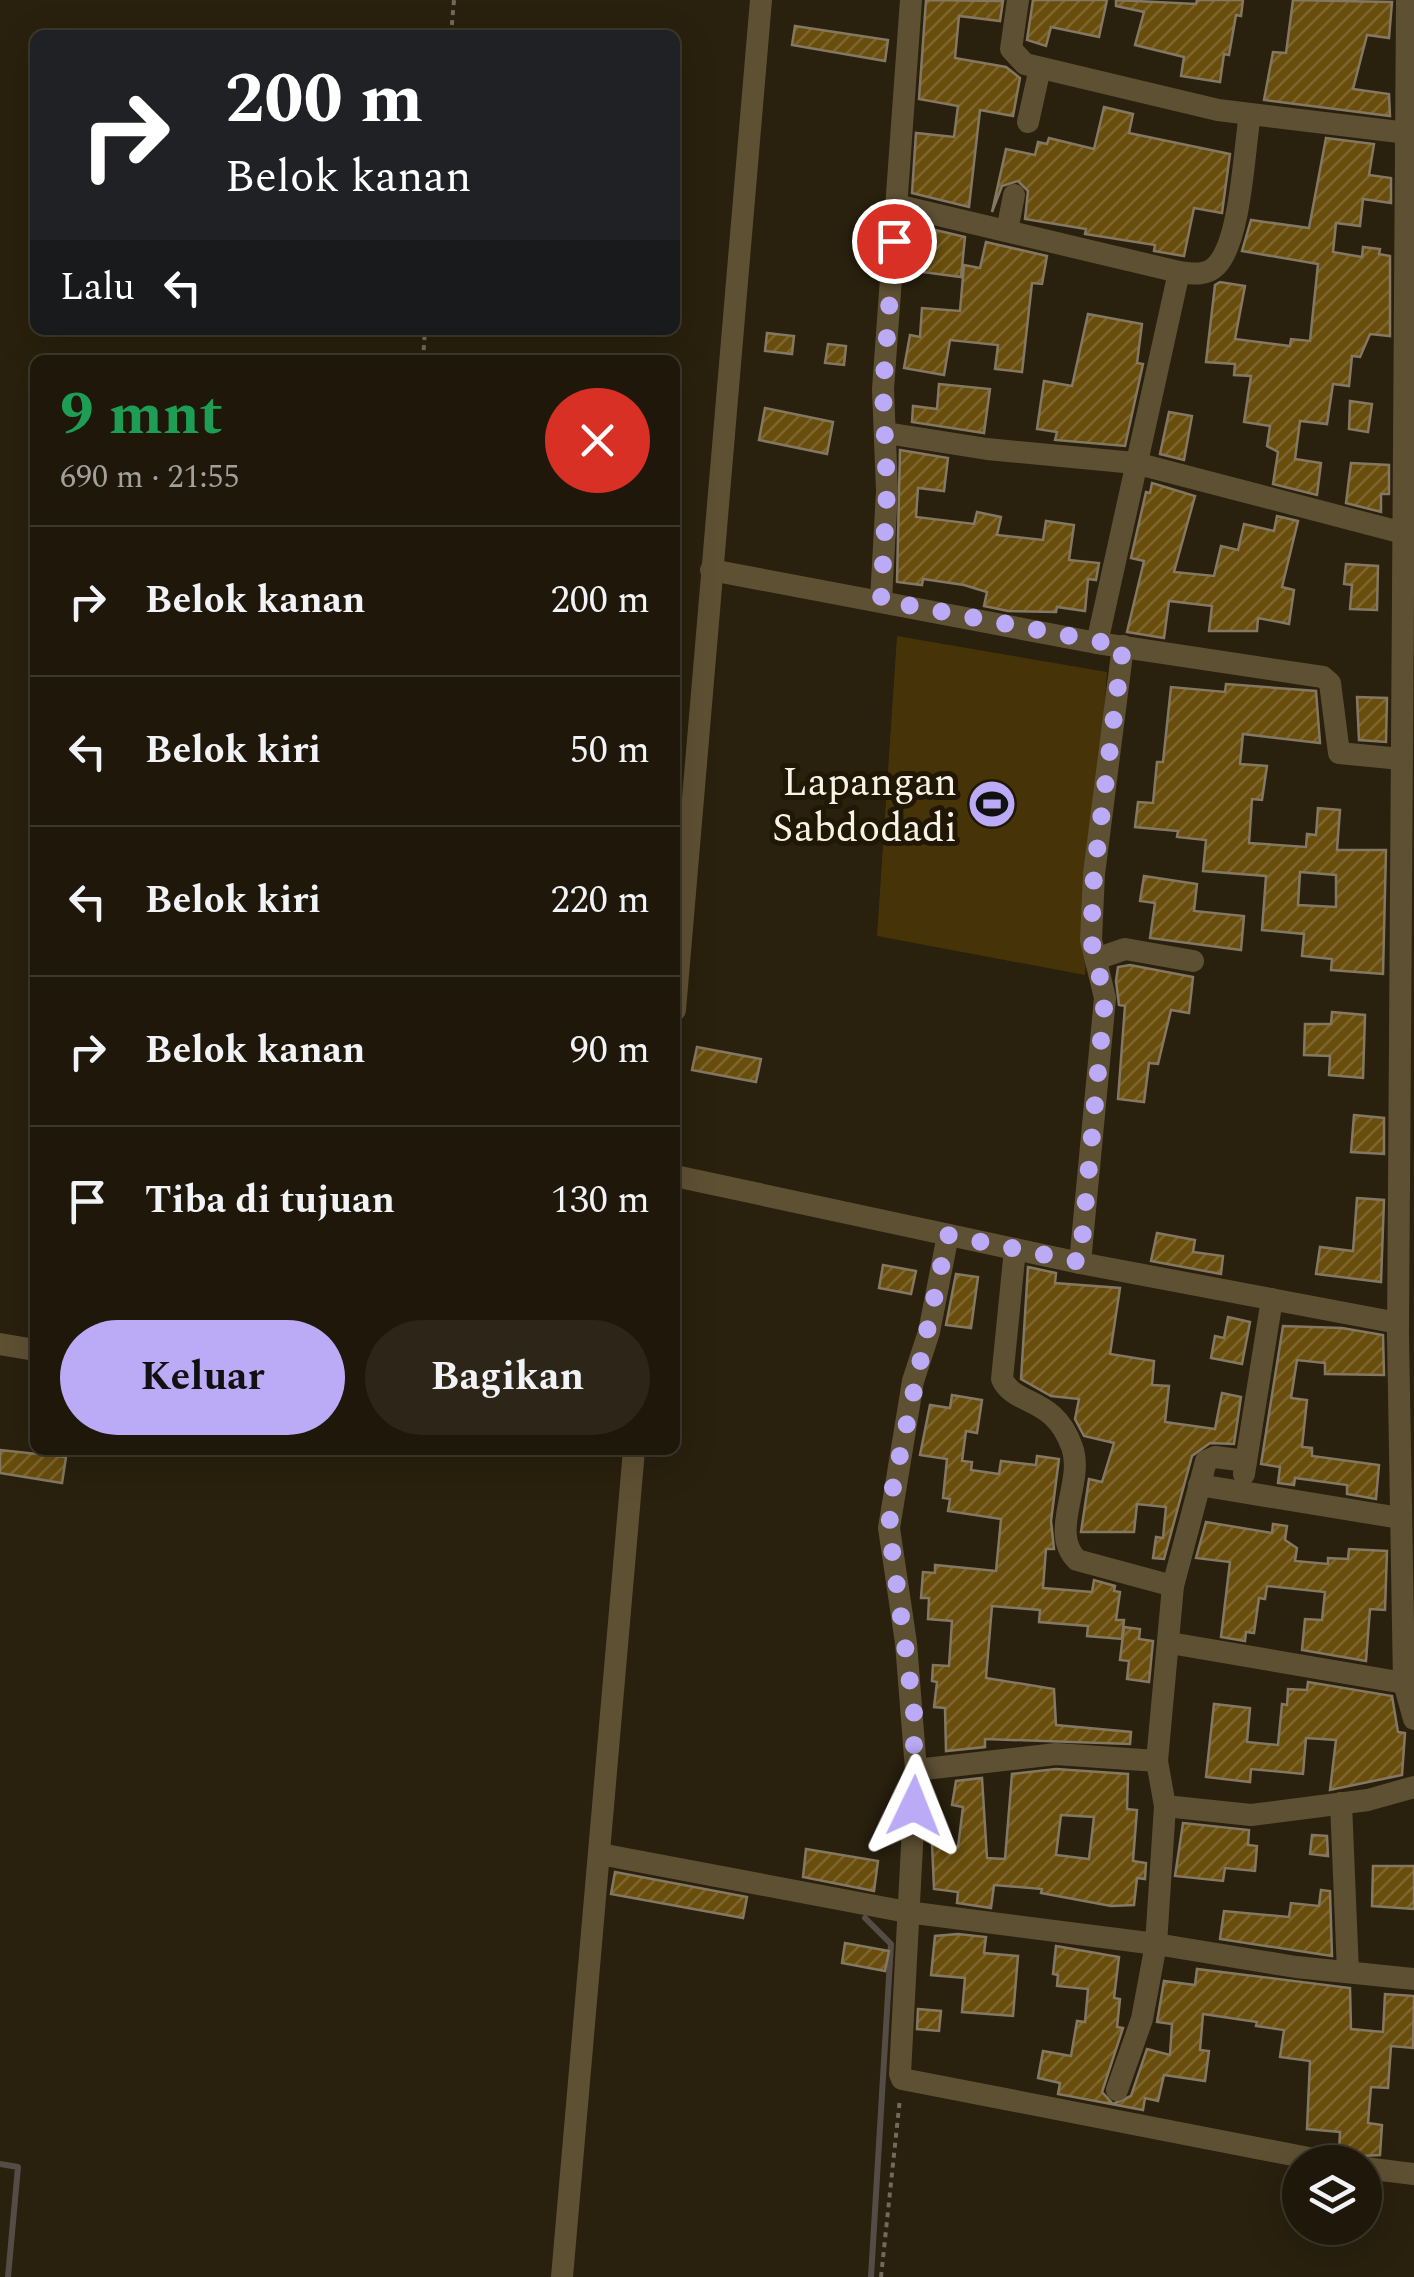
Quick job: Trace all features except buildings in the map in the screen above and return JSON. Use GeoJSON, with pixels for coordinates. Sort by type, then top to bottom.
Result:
{"type":"FeatureCollection","features":[{"type":"Feature","properties":{"kind":"street"},"geometry":{"type":"LineString","coordinates":[[680,949],[761,0]]}},
{"type":"Feature","properties":{"kind":"street"},"geometry":{"type":"LineString","coordinates":[[881,600],[886,433],[883,390],[911,0]]}},
{"type":"Feature","properties":{"kind":"street"},"geometry":{"type":"LineString","coordinates":[[1018,0],[1011,49],[1019,61],[1250,114],[1407,133]]}},
{"type":"Feature","properties":{"kind":"street"},"geometry":{"type":"LineString","coordinates":[[1408,0],[1407,534],[1401,759],[1407,858],[1407,1169],[1400,1518],[1404,1683],[1414,1714]]}},
{"type":"Feature","properties":{"kind":"street"},"geometry":{"type":"LineString","coordinates":[[1028,122],[1040,68]]}},
{"type":"Feature","properties":{"kind":"street"},"geometry":{"type":"LineString","coordinates":[[896,205],[1196,274],[1213,269],[1226,250],[1250,114]]}},
{"type":"Feature","properties":{"kind":"street"},"geometry":{"type":"LineString","coordinates":[[1007,231],[1014,194]]}},
{"type":"Feature","properties":{"kind":"street"},"geometry":{"type":"LineString","coordinates":[[1097,643],[1180,272]]}},
{"type":"Feature","properties":{"kind":"street"},"geometry":{"type":"LineString","coordinates":[[886,433],[1135,463],[1407,534]]}},
{"type":"Feature","properties":{"kind":"street"},"geometry":{"type":"LineString","coordinates":[[711,570],[1097,643],[1324,677],[1330,683],[1339,753],[1401,759]]}},
{"type":"Feature","properties":{"kind":"street"},"geometry":{"type":"LineString","coordinates":[[1080,1262],[1105,998],[1091,940],[1094,874],[1123,646]]}},
{"type":"Feature","properties":{"kind":"street"},"geometry":{"type":"LineString","coordinates":[[1096,959],[1125,949],[1193,961]]}},
{"type":"Feature","properties":{"kind":"street"},"geometry":{"type":"LineString","coordinates":[[680,1177],[1272,1300],[1403,1332]]}},
{"type":"Feature","properties":{"kind":"street"},"geometry":{"type":"LineString","coordinates":[[948,1235],[929,1332],[913,1381],[889,1528],[906,1643],[916,1770],[902,2079],[1282,2153]]}},
{"type":"Feature","properties":{"kind":"street"},"geometry":{"type":"LineString","coordinates":[[1015,1249],[1002,1379],[1012,1392],[1056,1415],[1074,1452],[1065,1535],[1068,1552],[1076,1560],[1173,1586]]}},
{"type":"Feature","properties":{"kind":"street"},"geometry":{"type":"LineString","coordinates":[[1241,1492],[1272,1300]]}},
{"type":"Feature","properties":{"kind":"street"},"geometry":{"type":"LineString","coordinates":[[0,1344],[30,1349]]}},
{"type":"Feature","properties":{"kind":"street"},"geometry":{"type":"LineString","coordinates":[[562,2277],[634,1455]]}},
{"type":"Feature","properties":{"kind":"street"},"geometry":{"type":"LineString","coordinates":[[1117,2090],[1148,1997],[1156,1944],[1165,1806],[1158,1761],[1173,1586],[1209,1458],[1246,1461]]}},
{"type":"Feature","properties":{"kind":"street"},"geometry":{"type":"LineString","coordinates":[[1199,1485],[1400,1518]]}},
{"type":"Feature","properties":{"kind":"street"},"geometry":{"type":"LineString","coordinates":[[1170,1643],[1404,1683]]}},
{"type":"Feature","properties":{"kind":"street"},"geometry":{"type":"LineString","coordinates":[[916,1770],[1056,1754],[1158,1761]]}},
{"type":"Feature","properties":{"kind":"street"},"geometry":{"type":"LineString","coordinates":[[1165,1806],[1251,1816],[1341,1804],[1414,1787]]}},
{"type":"Feature","properties":{"kind":"street"},"geometry":{"type":"LineString","coordinates":[[1341,1804],[1348,1972]]}},
{"type":"Feature","properties":{"kind":"street"},"geometry":{"type":"LineString","coordinates":[[600,1854],[907,1912],[1414,1979]]}},
{"type":"Feature","properties":{"kind":"street"},"geometry":{"type":"LineString","coordinates":[[1382,2170],[1414,2174]]}},
{"type":"Feature","properties":{"kind":"path"},"geometry":{"type":"LineString","coordinates":[[451,30],[454,0]]}},
{"type":"Feature","properties":{"kind":"path"},"geometry":{"type":"LineString","coordinates":[[881,2277],[902,2079]]}},
{"type":"Feature","properties":{"kind":"shaded area","name":"Lapangan Sabdodadi"},"geometry":{"type":"Polygon","coordinates":[[[897,636],[1107,672],[1085,975],[877,936],[897,636]]]}},
{"type":"Feature","properties":{"kind":"waterway"},"geometry":{"type":"LineString","coordinates":[[865,1918],[891,1944],[871,2277]]}},
{"type":"Feature","properties":{"kind":"waterway"},"geometry":{"type":"LineString","coordinates":[[0,2164],[18,2167],[8,2277]]}},
{"type":"Feature","properties":{"kind":"place","name":"Lapangan Sabdodadi"},"geometry":{"type":"Point","coordinates":[992,804]}},
{"type":"Feature","properties":{"kind":"route"},"geometry":{"type":"LineString","coordinates":[[894,241],[883,390],[887,491],[881,600],[1123,646],[1094,874],[1091,940],[1105,998],[1080,1262],[948,1235],[929,1332],[913,1381],[893,1487],[889,1528],[914,1712],[914,1806]]}}]}
